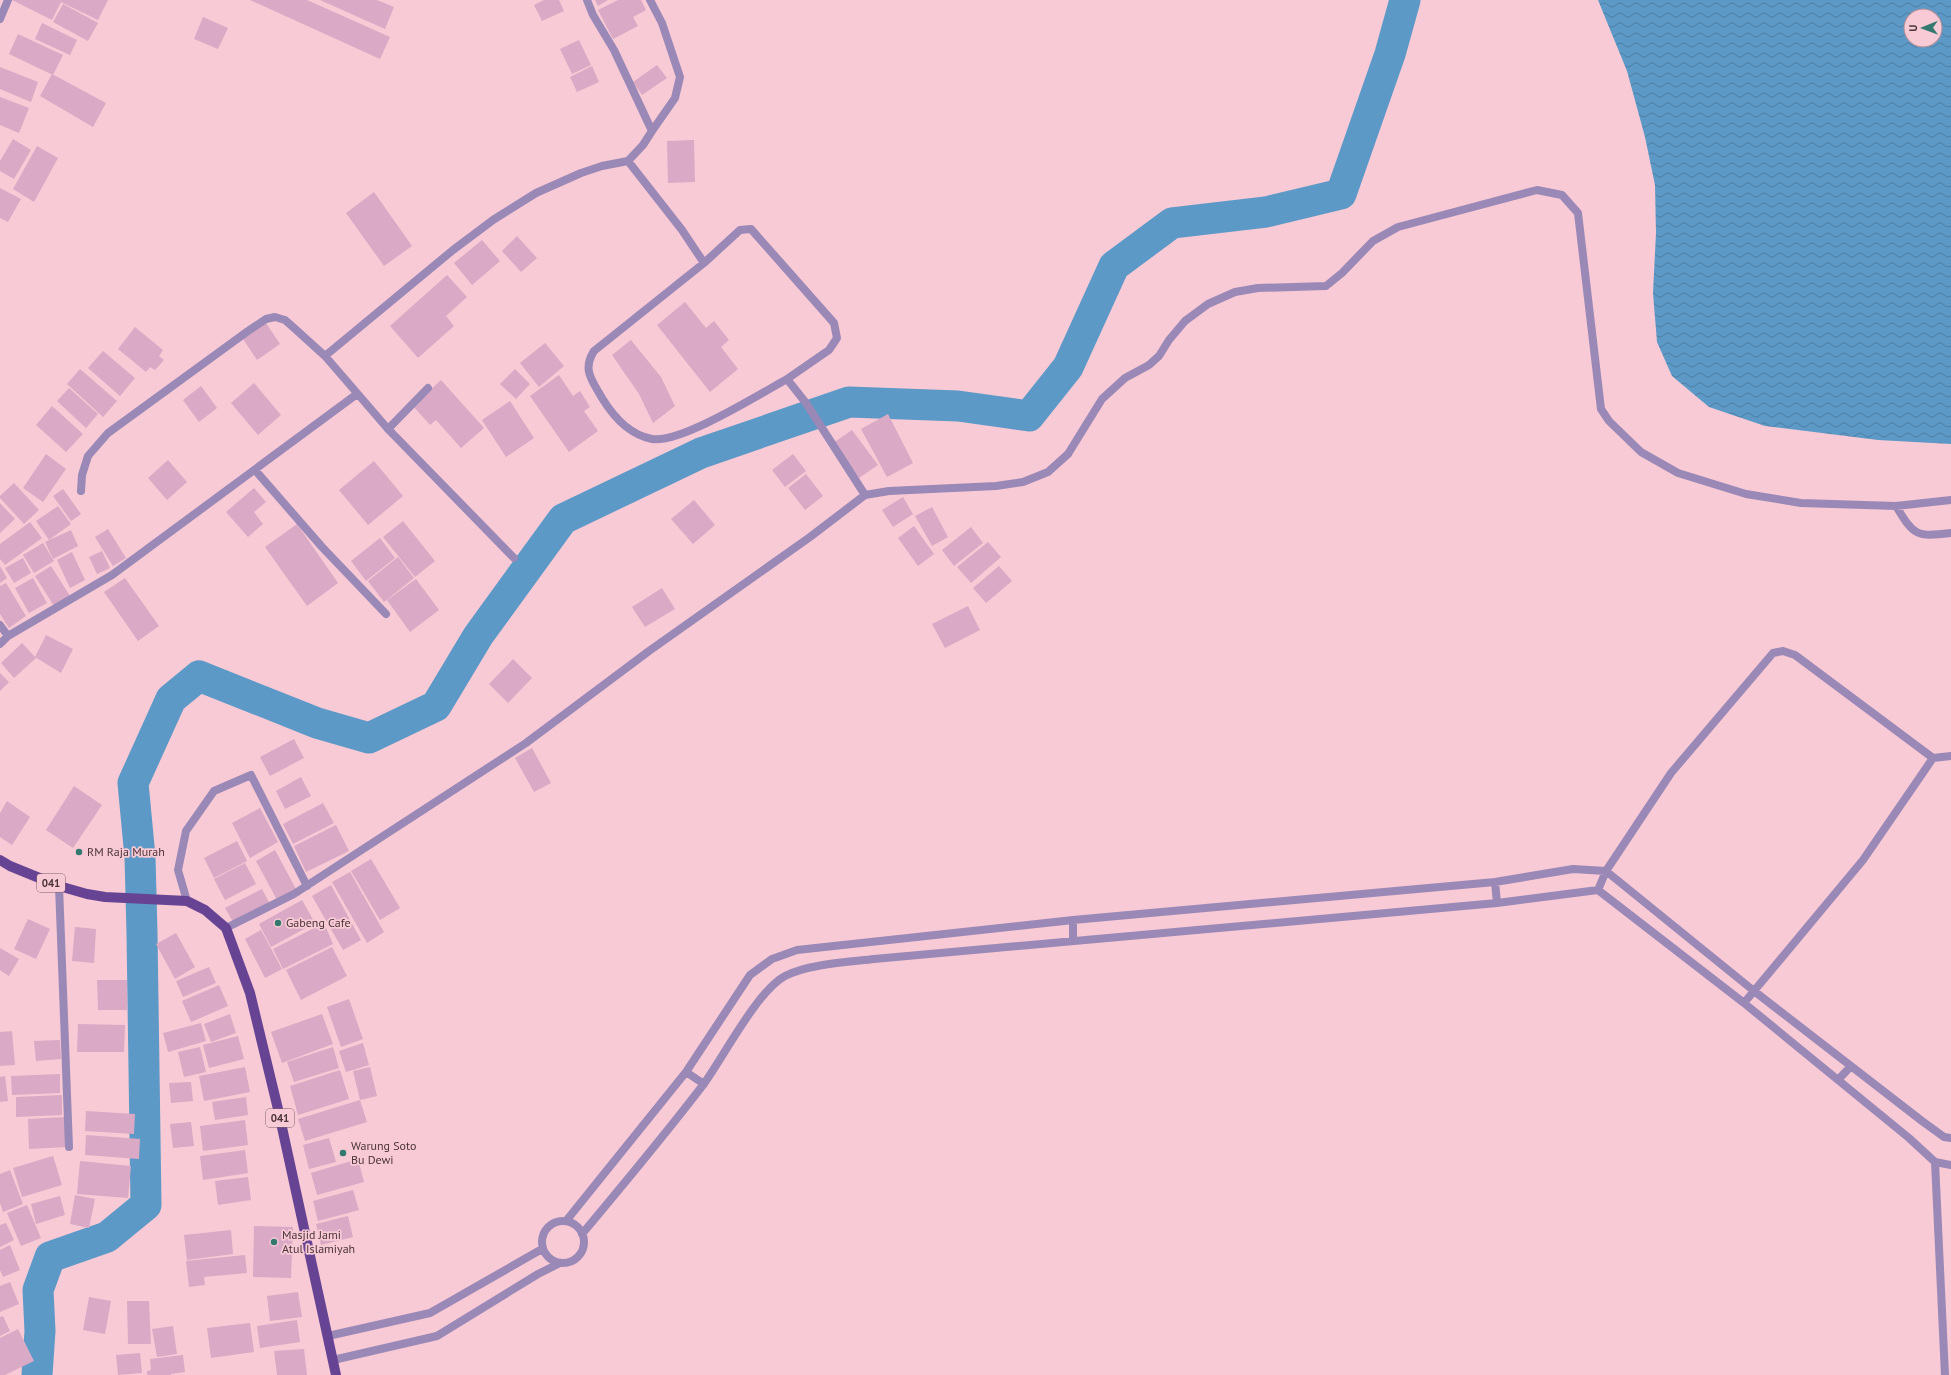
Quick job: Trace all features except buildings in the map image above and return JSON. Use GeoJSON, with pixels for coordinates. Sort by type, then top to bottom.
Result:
{"type":"FeatureCollection","features":[{"type":"Feature","properties":{"kind":"main road","name":"041"},"geometry":{"type":"LineString","coordinates":[[0,860],[10,866],[59,886],[105,897],[169,902],[187,901],[205,910],[226,928],[250,993],[278,1109],[336,1375]]}},
{"type":"Feature","properties":{"kind":"street"},"geometry":{"type":"LineString","coordinates":[[0,19],[8,0]]}},
{"type":"Feature","properties":{"kind":"street"},"geometry":{"type":"LineString","coordinates":[[587,0],[593,15],[614,50],[652,131]]}},
{"type":"Feature","properties":{"kind":"street"},"geometry":{"type":"LineString","coordinates":[[325,356],[453,250],[494,220],[536,193],[574,176],[602,166],[628,161],[643,145],[675,98],[680,77],[662,23],[650,0]]}},
{"type":"Feature","properties":{"kind":"street"},"geometry":{"type":"LineString","coordinates":[[628,161],[677,223],[704,264]]}},
{"type":"Feature","properties":{"kind":"street"},"geometry":{"type":"LineString","coordinates":[[226,928],[307,886],[526,743],[649,651],[810,537],[865,495],[889,491],[996,486],[1023,482],[1048,472],[1068,454],[1102,399],[1125,378],[1149,365],[1159,356],[1169,340],[1185,321],[1208,304],[1235,292],[1258,288],[1326,286],[1342,273],[1373,241],[1398,227],[1537,190],[1562,195],[1578,213],[1601,409],[1609,421],[1641,452],[1678,473],[1746,494],[1801,503],[1896,506],[1951,500]]}},
{"type":"Feature","properties":{"kind":"street"},"geometry":{"type":"LineString","coordinates":[[751,229],[834,323],[837,338],[829,350],[787,378],[705,425],[664,440],[652,439],[635,433],[613,416],[590,378],[588,369],[589,359],[594,351],[704,264],[740,230],[751,229]]}},
{"type":"Feature","properties":{"kind":"street"},"geometry":{"type":"LineString","coordinates":[[81,491],[82,475],[88,456],[108,433],[266,319],[275,317],[285,320],[325,356],[388,429],[514,558]]}},
{"type":"Feature","properties":{"kind":"street"},"geometry":{"type":"LineString","coordinates":[[787,378],[806,403],[865,495]]}},
{"type":"Feature","properties":{"kind":"street"},"geometry":{"type":"LineString","coordinates":[[388,429],[428,388]]}},
{"type":"Feature","properties":{"kind":"street"},"geometry":{"type":"LineString","coordinates":[[0,644],[8,636],[112,575],[357,394]]}},
{"type":"Feature","properties":{"kind":"street"},"geometry":{"type":"LineString","coordinates":[[255,470],[322,547],[386,614]]}},
{"type":"Feature","properties":{"kind":"street"},"geometry":{"type":"LineString","coordinates":[[1896,506],[1908,526],[1918,534],[1951,533]]}},
{"type":"Feature","properties":{"kind":"street"},"geometry":{"type":"LineString","coordinates":[[0,625],[8,636]]}},
{"type":"Feature","properties":{"kind":"street"},"geometry":{"type":"LineString","coordinates":[[1598,890],[1606,871],[1671,773],[1773,653],[1783,651],[1795,655],[1933,758],[1951,756]]}},
{"type":"Feature","properties":{"kind":"street"},"geometry":{"type":"LineString","coordinates":[[1744,1003],[1863,860],[1933,758]]}},
{"type":"Feature","properties":{"kind":"street"},"geometry":{"type":"LineString","coordinates":[[187,901],[178,870],[186,831],[214,790],[251,775],[307,886]]}},
{"type":"Feature","properties":{"kind":"street"},"geometry":{"type":"LineString","coordinates":[[566,1221],[686,1072],[750,975],[772,959],[798,950],[1073,920],[1495,882],[1573,869],[1606,871],[1754,991],[1922,1121],[1944,1137],[1951,1138]]}},
{"type":"Feature","properties":{"kind":"street"},"geometry":{"type":"LineString","coordinates":[[1495,882],[1498,903]]}},
{"type":"Feature","properties":{"kind":"street"},"geometry":{"type":"LineString","coordinates":[[59,886],[70,1147]]}},
{"type":"Feature","properties":{"kind":"street"},"geometry":{"type":"LineString","coordinates":[[582,1234],[641,1164],[704,1084],[760,999],[784,976],[822,965],[867,960],[1498,903],[1598,890],[1744,1003],[1935,1162],[1951,1165]]}},
{"type":"Feature","properties":{"kind":"street"},"geometry":{"type":"LineString","coordinates":[[1073,920],[1073,941]]}},
{"type":"Feature","properties":{"kind":"street"},"geometry":{"type":"LineString","coordinates":[[1838,1080],[1851,1066]]}},
{"type":"Feature","properties":{"kind":"street"},"geometry":{"type":"LineString","coordinates":[[686,1072],[704,1084]]}},
{"type":"Feature","properties":{"kind":"street"},"geometry":{"type":"LineString","coordinates":[[1935,1162],[1945,1375]]}},
{"type":"Feature","properties":{"kind":"street"},"geometry":{"type":"LineString","coordinates":[[566,1221],[578,1228],[584,1241],[580,1255],[567,1263],[560,1263],[552,1261],[542,1249],[543,1234],[552,1223],[566,1221]]}},
{"type":"Feature","properties":{"kind":"street"},"geometry":{"type":"LineString","coordinates":[[328,1336],[430,1313],[542,1249]]}},
{"type":"Feature","properties":{"kind":"street"},"geometry":{"type":"LineString","coordinates":[[333,1360],[438,1336],[538,1274],[560,1263]]}},
{"type":"Feature","properties":{"kind":"water"},"geometry":{"type":"Polygon","coordinates":[[[1598,0],[1951,0],[1951,444],[1878,440],[1765,426],[1709,407],[1672,376],[1657,342],[1653,293],[1656,233],[1655,185],[1645,137],[1627,71],[1598,0]]]}},
{"type":"Feature","properties":{"kind":"waterway"},"geometry":{"type":"LineString","coordinates":[[37,1375],[40,1331],[38,1290],[50,1257],[107,1237],[146,1205],[140,857],[133,783],[171,699],[199,676],[317,723],[369,738],[436,706],[478,636],[563,519],[701,453],[849,402],[958,406],[1029,416],[1068,367],[1114,266],[1172,223],[1266,212],[1341,194],[1390,54],[1405,0]]}},
{"type":"Feature","properties":{"kind":"place","name":"RM Raja Murah"},"geometry":{"type":"Point","coordinates":[79,852]}},
{"type":"Feature","properties":{"kind":"place","name":"Gabeng Cafe"},"geometry":{"type":"Point","coordinates":[278,923]}},
{"type":"Feature","properties":{"kind":"place","name":"Warung Soto Bu Dewi"},"geometry":{"type":"Point","coordinates":[343,1153]}},
{"type":"Feature","properties":{"kind":"place","name":"Masjid Jami Atul Islamiyah"},"geometry":{"type":"Point","coordinates":[274,1242]}}]}
